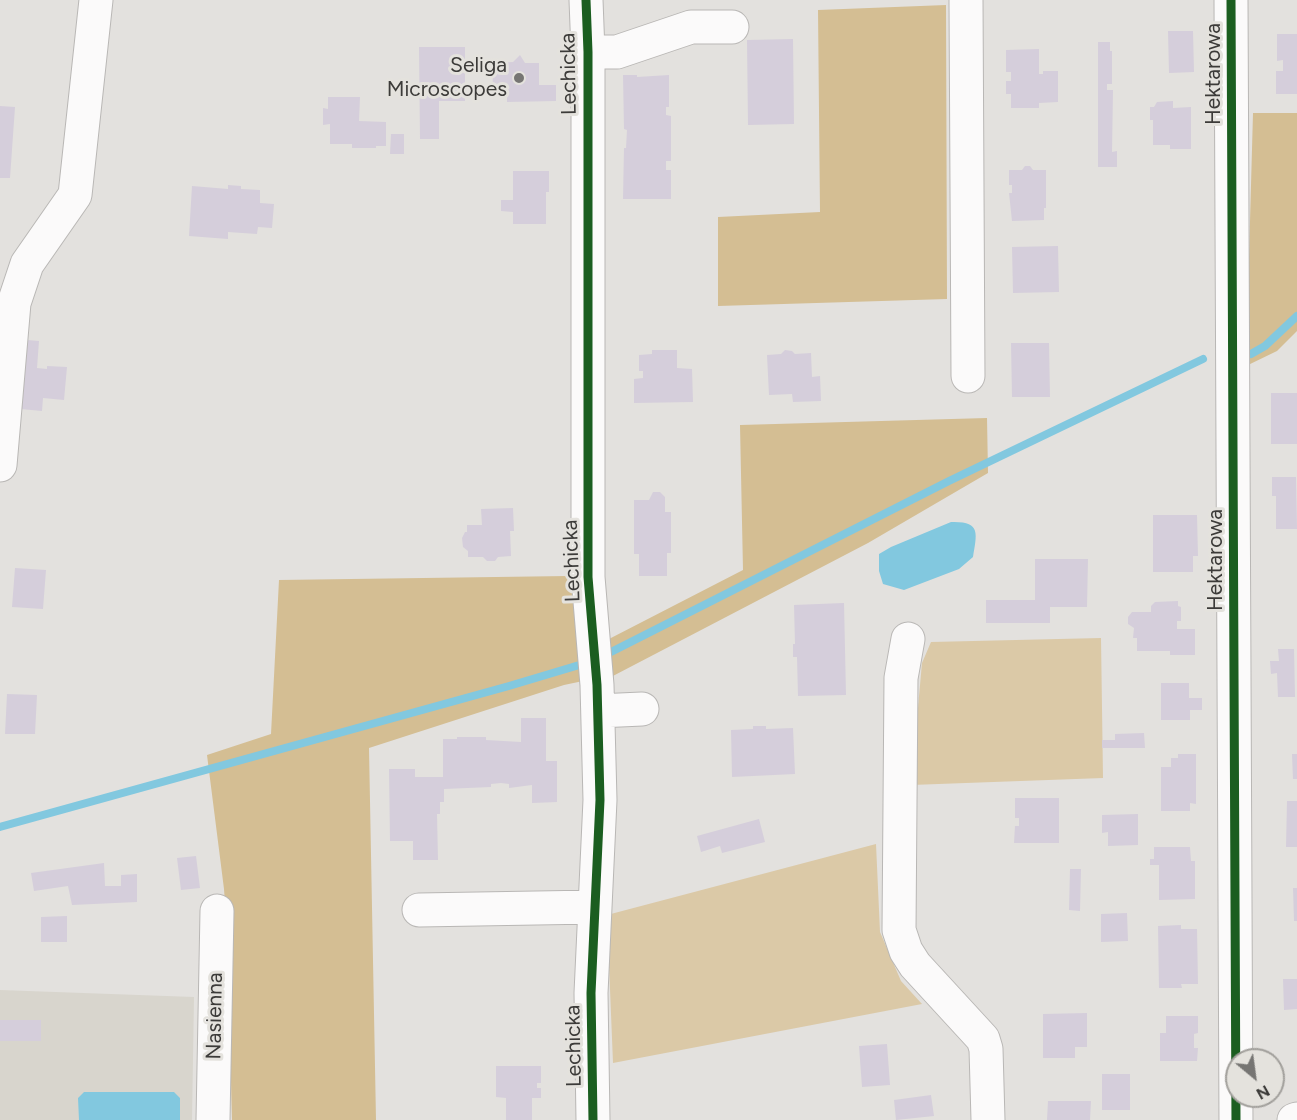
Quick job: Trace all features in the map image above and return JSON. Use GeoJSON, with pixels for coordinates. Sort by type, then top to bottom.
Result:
{"type":"FeatureCollection","features":[{"type":"Feature","properties":{"kind":"street"},"geometry":{"type":"LineString","coordinates":[[0,465],[14,303],[27,264],[75,195],[96,0]]}},
{"type":"Feature","properties":{"kind":"street","name":"Lechicka"},"geometry":{"type":"LineString","coordinates":[[586,0],[588,52],[588,577],[598,711],[600,800],[591,993],[593,1120]]}},
{"type":"Feature","properties":{"kind":"street"},"geometry":{"type":"LineString","coordinates":[[966,0],[968,376]]}},
{"type":"Feature","properties":{"kind":"street","name":"Hektarowa"},"geometry":{"type":"LineString","coordinates":[[1232,0],[1236,1120]]}},
{"type":"Feature","properties":{"kind":"street"},"geometry":{"type":"LineString","coordinates":[[588,52],[618,52],[691,27],[732,27]]}},
{"type":"Feature","properties":{"kind":"street"},"geometry":{"type":"LineString","coordinates":[[908,639],[901,678],[898,930],[906,951],[915,965],[983,1039],[986,1049],[988,1120]]}},
{"type":"Feature","properties":{"kind":"street"},"geometry":{"type":"LineString","coordinates":[[598,711],[642,709]]}},
{"type":"Feature","properties":{"kind":"street"},"geometry":{"type":"LineString","coordinates":[[419,910],[595,907]]}},
{"type":"Feature","properties":{"kind":"street","name":"Nasienna"},"geometry":{"type":"LineString","coordinates":[[213,1120],[217,911]]}},
{"type":"Feature","properties":{"kind":"shaded area"},"geometry":{"type":"Polygon","coordinates":[[[946,5],[947,299],[718,306],[718,217],[820,212],[818,10],[946,5]]]}},
{"type":"Feature","properties":{"kind":"shaded area"},"geometry":{"type":"Polygon","coordinates":[[[1253,113],[1297,113],[1297,331],[1277,351],[1246,366],[1253,113]]]}},
{"type":"Feature","properties":{"kind":"shaded area"},"geometry":{"type":"Polygon","coordinates":[[[987,418],[988,473],[868,543],[611,677],[609,639],[743,570],[740,425],[987,418]]]}},
{"type":"Feature","properties":{"kind":"shaded area"},"geometry":{"type":"Polygon","coordinates":[[[568,576],[578,581],[583,681],[564,685],[369,748],[376,1120],[232,1120],[227,931],[207,755],[271,734],[279,580],[568,576]]]}},
{"type":"Feature","properties":{"kind":"shaded area"},"geometry":{"type":"Polygon","coordinates":[[[1101,638],[1103,778],[911,785],[922,663],[931,642],[1101,638]]]}},
{"type":"Feature","properties":{"kind":"shaded area"},"geometry":{"type":"Polygon","coordinates":[[[876,844],[880,932],[901,981],[922,1004],[613,1063],[607,915],[876,844]]]}},
{"type":"Feature","properties":{"kind":"shaded area"},"geometry":{"type":"Polygon","coordinates":[[[0,990],[194,997],[192,1120],[0,1120],[0,990]]]}},
{"type":"Feature","properties":{"kind":"water"},"geometry":{"type":"Polygon","coordinates":[[[951,522],[968,524],[975,530],[973,557],[959,569],[904,590],[883,584],[879,571],[879,554],[951,522]]]}},
{"type":"Feature","properties":{"kind":"water"},"geometry":{"type":"Polygon","coordinates":[[[84,1092],[174,1092],[180,1098],[180,1120],[79,1120],[78,1098],[84,1092]]]}},
{"type":"Feature","properties":{"kind":"building"},"geometry":{"type":"Polygon","coordinates":[[[1168,31],[1193,31],[1194,72],[1169,73],[1168,31]]]}},
{"type":"Feature","properties":{"kind":"building"},"geometry":{"type":"Polygon","coordinates":[[[1277,34],[1297,34],[1297,94],[1276,94],[1276,71],[1283,71],[1283,60],[1277,61],[1277,34]]]}},
{"type":"Feature","properties":{"kind":"building"},"geometry":{"type":"Polygon","coordinates":[[[793,39],[794,124],[748,125],[747,40],[793,39]]]}},
{"type":"Feature","properties":{"kind":"building"},"geometry":{"type":"Polygon","coordinates":[[[1098,42],[1110,42],[1110,51],[1112,51],[1112,84],[1107,84],[1107,90],[1113,90],[1112,152],[1117,151],[1117,167],[1098,167],[1098,42]]]}},
{"type":"Feature","properties":{"kind":"building"},"geometry":{"type":"Polygon","coordinates":[[[419,47],[465,47],[465,101],[439,101],[439,139],[420,139],[419,47]]]}},
{"type":"Feature","properties":{"kind":"building"},"geometry":{"type":"Polygon","coordinates":[[[1039,49],[1039,74],[1043,74],[1043,71],[1058,71],[1058,102],[1039,103],[1039,108],[1011,108],[1011,94],[1006,94],[1006,81],[1011,81],[1011,72],[1006,72],[1006,50],[1039,49]]]}},
{"type":"Feature","properties":{"kind":"building"},"geometry":{"type":"Polygon","coordinates":[[[520,55],[525,63],[539,63],[539,85],[556,85],[556,101],[507,102],[507,88],[493,88],[492,63],[513,62],[520,55]]]}},
{"type":"Feature","properties":{"kind":"building"},"geometry":{"type":"Polygon","coordinates":[[[623,75],[637,75],[637,77],[669,75],[669,107],[666,107],[666,115],[671,116],[671,161],[666,161],[666,170],[671,170],[671,199],[623,199],[624,148],[626,148],[627,130],[624,129],[623,75]]]}},
{"type":"Feature","properties":{"kind":"building"},"geometry":{"type":"Polygon","coordinates":[[[328,97],[360,97],[359,121],[386,122],[386,146],[352,148],[352,144],[330,144],[330,124],[323,125],[323,108],[328,109],[328,97]]]}},
{"type":"Feature","properties":{"kind":"building"},"geometry":{"type":"Polygon","coordinates":[[[1173,101],[1173,108],[1191,107],[1191,149],[1170,149],[1170,145],[1153,145],[1153,120],[1150,120],[1150,107],[1154,107],[1157,102],[1173,101]]]}},
{"type":"Feature","properties":{"kind":"building"},"geometry":{"type":"Polygon","coordinates":[[[0,106],[15,107],[10,178],[0,178],[0,106]]]}},
{"type":"Feature","properties":{"kind":"building"},"geometry":{"type":"Polygon","coordinates":[[[391,134],[404,134],[404,154],[390,154],[391,134]]]}},
{"type":"Feature","properties":{"kind":"building"},"geometry":{"type":"Polygon","coordinates":[[[1025,166],[1030,166],[1033,170],[1046,170],[1044,220],[1012,221],[1009,193],[1012,193],[1012,185],[1009,185],[1009,170],[1022,170],[1025,166]]]}},
{"type":"Feature","properties":{"kind":"building"},"geometry":{"type":"Polygon","coordinates":[[[513,171],[549,171],[549,192],[546,192],[546,224],[513,224],[513,212],[501,211],[501,200],[513,200],[513,171]]]}},
{"type":"Feature","properties":{"kind":"building"},"geometry":{"type":"Polygon","coordinates":[[[228,185],[241,186],[241,189],[260,190],[260,203],[274,204],[272,228],[258,227],[257,234],[228,232],[228,239],[189,236],[192,186],[228,189],[228,185]]]}},
{"type":"Feature","properties":{"kind":"building"},"geometry":{"type":"Polygon","coordinates":[[[1058,246],[1059,292],[1013,293],[1012,247],[1058,246]]]}},
{"type":"Feature","properties":{"kind":"building"},"geometry":{"type":"Polygon","coordinates":[[[15,339],[39,341],[37,368],[67,367],[64,400],[43,398],[42,411],[10,408],[15,339]]]}},
{"type":"Feature","properties":{"kind":"building"},"geometry":{"type":"Polygon","coordinates":[[[1011,343],[1049,343],[1050,397],[1012,397],[1011,343]]]}},
{"type":"Feature","properties":{"kind":"building"},"geometry":{"type":"Polygon","coordinates":[[[652,350],[677,350],[677,368],[692,369],[693,402],[634,403],[634,379],[643,378],[643,371],[639,371],[639,355],[652,354],[652,350]]]}},
{"type":"Feature","properties":{"kind":"building"},"geometry":{"type":"Polygon","coordinates":[[[785,350],[795,354],[811,353],[812,377],[820,376],[821,401],[793,402],[792,394],[769,395],[767,355],[781,354],[785,350]]]}},
{"type":"Feature","properties":{"kind":"building"},"geometry":{"type":"Polygon","coordinates":[[[1271,393],[1297,393],[1297,444],[1271,444],[1271,393]]]}},
{"type":"Feature","properties":{"kind":"building"},"geometry":{"type":"Polygon","coordinates":[[[1272,477],[1296,477],[1297,529],[1276,529],[1276,496],[1272,496],[1272,477]]]}},
{"type":"Feature","properties":{"kind":"building"},"geometry":{"type":"Polygon","coordinates":[[[653,492],[660,492],[665,497],[665,512],[671,512],[671,553],[667,553],[667,576],[639,576],[639,554],[634,554],[634,500],[649,500],[653,492]]]}},
{"type":"Feature","properties":{"kind":"building"},"geometry":{"type":"Polygon","coordinates":[[[513,508],[514,531],[510,531],[511,556],[498,557],[495,561],[487,561],[483,557],[468,557],[468,551],[463,547],[462,538],[467,532],[467,525],[482,525],[481,509],[513,508]]]}},
{"type":"Feature","properties":{"kind":"building"},"geometry":{"type":"Polygon","coordinates":[[[1153,515],[1197,515],[1198,556],[1193,556],[1193,572],[1153,572],[1153,515]]]}},
{"type":"Feature","properties":{"kind":"building"},"geometry":{"type":"Polygon","coordinates":[[[1035,559],[1088,559],[1087,607],[1050,607],[1050,623],[986,623],[986,600],[1035,600],[1035,559]]]}},
{"type":"Feature","properties":{"kind":"building"},"geometry":{"type":"Polygon","coordinates":[[[15,568],[46,570],[43,609],[12,607],[15,568]]]}},
{"type":"Feature","properties":{"kind":"building"},"geometry":{"type":"Polygon","coordinates":[[[1178,601],[1178,606],[1181,607],[1181,621],[1177,621],[1177,629],[1195,629],[1195,655],[1170,655],[1170,651],[1137,651],[1137,638],[1133,638],[1134,628],[1128,624],[1128,617],[1132,612],[1151,612],[1151,606],[1155,602],[1178,601]]]}},
{"type":"Feature","properties":{"kind":"building"},"geometry":{"type":"Polygon","coordinates":[[[844,603],[846,695],[798,696],[797,657],[793,657],[794,605],[844,603]]]}},
{"type":"Feature","properties":{"kind":"building"},"geometry":{"type":"Polygon","coordinates":[[[1278,649],[1294,649],[1295,697],[1278,697],[1277,673],[1271,674],[1270,661],[1279,661],[1278,649]]]}},
{"type":"Feature","properties":{"kind":"building"},"geometry":{"type":"Polygon","coordinates":[[[1161,683],[1189,683],[1189,698],[1202,698],[1202,710],[1190,710],[1190,720],[1161,720],[1161,683]]]}},
{"type":"Feature","properties":{"kind":"building"},"geometry":{"type":"Polygon","coordinates":[[[7,694],[37,695],[35,734],[5,734],[7,694]]]}},
{"type":"Feature","properties":{"kind":"building"},"geometry":{"type":"Polygon","coordinates":[[[521,718],[546,718],[546,761],[557,761],[557,802],[532,803],[532,785],[509,788],[509,784],[501,783],[491,784],[491,787],[444,789],[444,802],[440,802],[440,814],[437,814],[438,860],[413,860],[413,841],[390,841],[389,769],[415,769],[415,777],[443,777],[443,739],[486,737],[486,740],[521,742],[521,718]]]}},
{"type":"Feature","properties":{"kind":"building"},"geometry":{"type":"Polygon","coordinates":[[[753,726],[766,726],[766,729],[793,728],[795,774],[732,777],[731,730],[753,729],[753,726]]]}},
{"type":"Feature","properties":{"kind":"building"},"geometry":{"type":"Polygon","coordinates":[[[1144,733],[1145,748],[1102,748],[1102,740],[1115,740],[1115,734],[1144,733]]]}},
{"type":"Feature","properties":{"kind":"building"},"geometry":{"type":"Polygon","coordinates":[[[1178,754],[1196,754],[1196,804],[1190,803],[1190,811],[1161,811],[1161,767],[1171,767],[1171,758],[1178,758],[1178,754]]]}},
{"type":"Feature","properties":{"kind":"building"},"geometry":{"type":"Polygon","coordinates":[[[1292,754],[1297,754],[1297,779],[1293,779],[1292,754]]]}},
{"type":"Feature","properties":{"kind":"building"},"geometry":{"type":"Polygon","coordinates":[[[1015,798],[1059,798],[1059,843],[1014,843],[1015,826],[1019,826],[1019,818],[1015,818],[1015,798]]]}},
{"type":"Feature","properties":{"kind":"building"},"geometry":{"type":"Polygon","coordinates":[[[1287,801],[1297,801],[1297,847],[1286,847],[1287,801]]]}},
{"type":"Feature","properties":{"kind":"building"},"geometry":{"type":"Polygon","coordinates":[[[1138,814],[1138,845],[1108,846],[1108,832],[1102,833],[1102,815],[1138,814]]]}},
{"type":"Feature","properties":{"kind":"building"},"geometry":{"type":"Polygon","coordinates":[[[759,819],[765,842],[722,853],[720,846],[701,852],[697,836],[759,819]]]}},
{"type":"Feature","properties":{"kind":"building"},"geometry":{"type":"Polygon","coordinates":[[[1154,847],[1190,847],[1191,861],[1195,861],[1195,899],[1159,900],[1159,865],[1150,865],[1150,859],[1154,859],[1154,847]]]}},
{"type":"Feature","properties":{"kind":"building"},"geometry":{"type":"Polygon","coordinates":[[[196,856],[200,888],[181,890],[177,858],[196,856]]]}},
{"type":"Feature","properties":{"kind":"building"},"geometry":{"type":"Polygon","coordinates":[[[104,863],[105,886],[121,886],[121,875],[137,874],[137,902],[72,905],[68,886],[34,891],[31,873],[104,863]]]}},
{"type":"Feature","properties":{"kind":"building"},"geometry":{"type":"Polygon","coordinates":[[[1070,869],[1081,869],[1080,911],[1069,910],[1070,869]]]}},
{"type":"Feature","properties":{"kind":"building"},"geometry":{"type":"Polygon","coordinates":[[[1293,888],[1297,888],[1297,921],[1294,921],[1293,888]]]}},
{"type":"Feature","properties":{"kind":"building"},"geometry":{"type":"Polygon","coordinates":[[[1127,913],[1128,941],[1101,942],[1101,914],[1127,913]]]}},
{"type":"Feature","properties":{"kind":"building"},"geometry":{"type":"Polygon","coordinates":[[[67,916],[67,942],[41,942],[41,917],[67,916]]]}},
{"type":"Feature","properties":{"kind":"building"},"geometry":{"type":"Polygon","coordinates":[[[1181,925],[1181,929],[1197,929],[1198,984],[1181,984],[1182,988],[1159,988],[1158,926],[1181,925]]]}},
{"type":"Feature","properties":{"kind":"building"},"geometry":{"type":"Polygon","coordinates":[[[1283,979],[1297,979],[1297,1009],[1284,1010],[1283,979]]]}},
{"type":"Feature","properties":{"kind":"building"},"geometry":{"type":"Polygon","coordinates":[[[1087,1013],[1087,1047],[1075,1047],[1075,1058],[1043,1058],[1043,1014],[1087,1013]]]}},
{"type":"Feature","properties":{"kind":"building"},"geometry":{"type":"Polygon","coordinates":[[[1166,1016],[1198,1016],[1198,1033],[1194,1034],[1194,1048],[1198,1048],[1197,1061],[1160,1061],[1160,1033],[1166,1033],[1166,1016]]]}},
{"type":"Feature","properties":{"kind":"building"},"geometry":{"type":"Polygon","coordinates":[[[0,1020],[41,1020],[41,1041],[0,1041],[0,1020]]]}},
{"type":"Feature","properties":{"kind":"building"},"geometry":{"type":"Polygon","coordinates":[[[887,1044],[890,1085],[862,1087],[859,1046],[887,1044]]]}},
{"type":"Feature","properties":{"kind":"building"},"geometry":{"type":"Polygon","coordinates":[[[496,1066],[541,1066],[541,1083],[537,1083],[537,1088],[541,1088],[541,1098],[532,1098],[532,1120],[506,1120],[506,1098],[496,1097],[496,1066]]]}},
{"type":"Feature","properties":{"kind":"building"},"geometry":{"type":"Polygon","coordinates":[[[1102,1074],[1130,1074],[1130,1110],[1102,1110],[1102,1074]]]}},
{"type":"Feature","properties":{"kind":"building"},"geometry":{"type":"Polygon","coordinates":[[[931,1095],[934,1116],[896,1120],[894,1100],[931,1095]]]}},
{"type":"Feature","properties":{"kind":"building"},"geometry":{"type":"Polygon","coordinates":[[[1048,1101],[1091,1101],[1090,1120],[1047,1120],[1048,1101]]]}},
{"type":"Feature","properties":{"kind":"waterway"},"geometry":{"type":"LineString","coordinates":[[1251,354],[1265,346],[1297,316]]}},
{"type":"Feature","properties":{"kind":"waterway"},"geometry":{"type":"LineString","coordinates":[[611,652],[949,481],[1203,359]]}},
{"type":"Feature","properties":{"kind":"waterway"},"geometry":{"type":"LineString","coordinates":[[0,827],[586,663]]}},
{"type":"Feature","properties":{"kind":"cycle path"},"geometry":{"type":"LineString","coordinates":[[586,0],[588,52],[588,577],[597,685],[600,800],[591,993],[593,1120]]}},
{"type":"Feature","properties":{"kind":"cycle path"},"geometry":{"type":"LineString","coordinates":[[1231,0],[1236,1120]]}},
{"type":"Feature","properties":{"kind":"place","name":"Seliga Microscopes"},"geometry":{"type":"Point","coordinates":[519,78]}}]}
